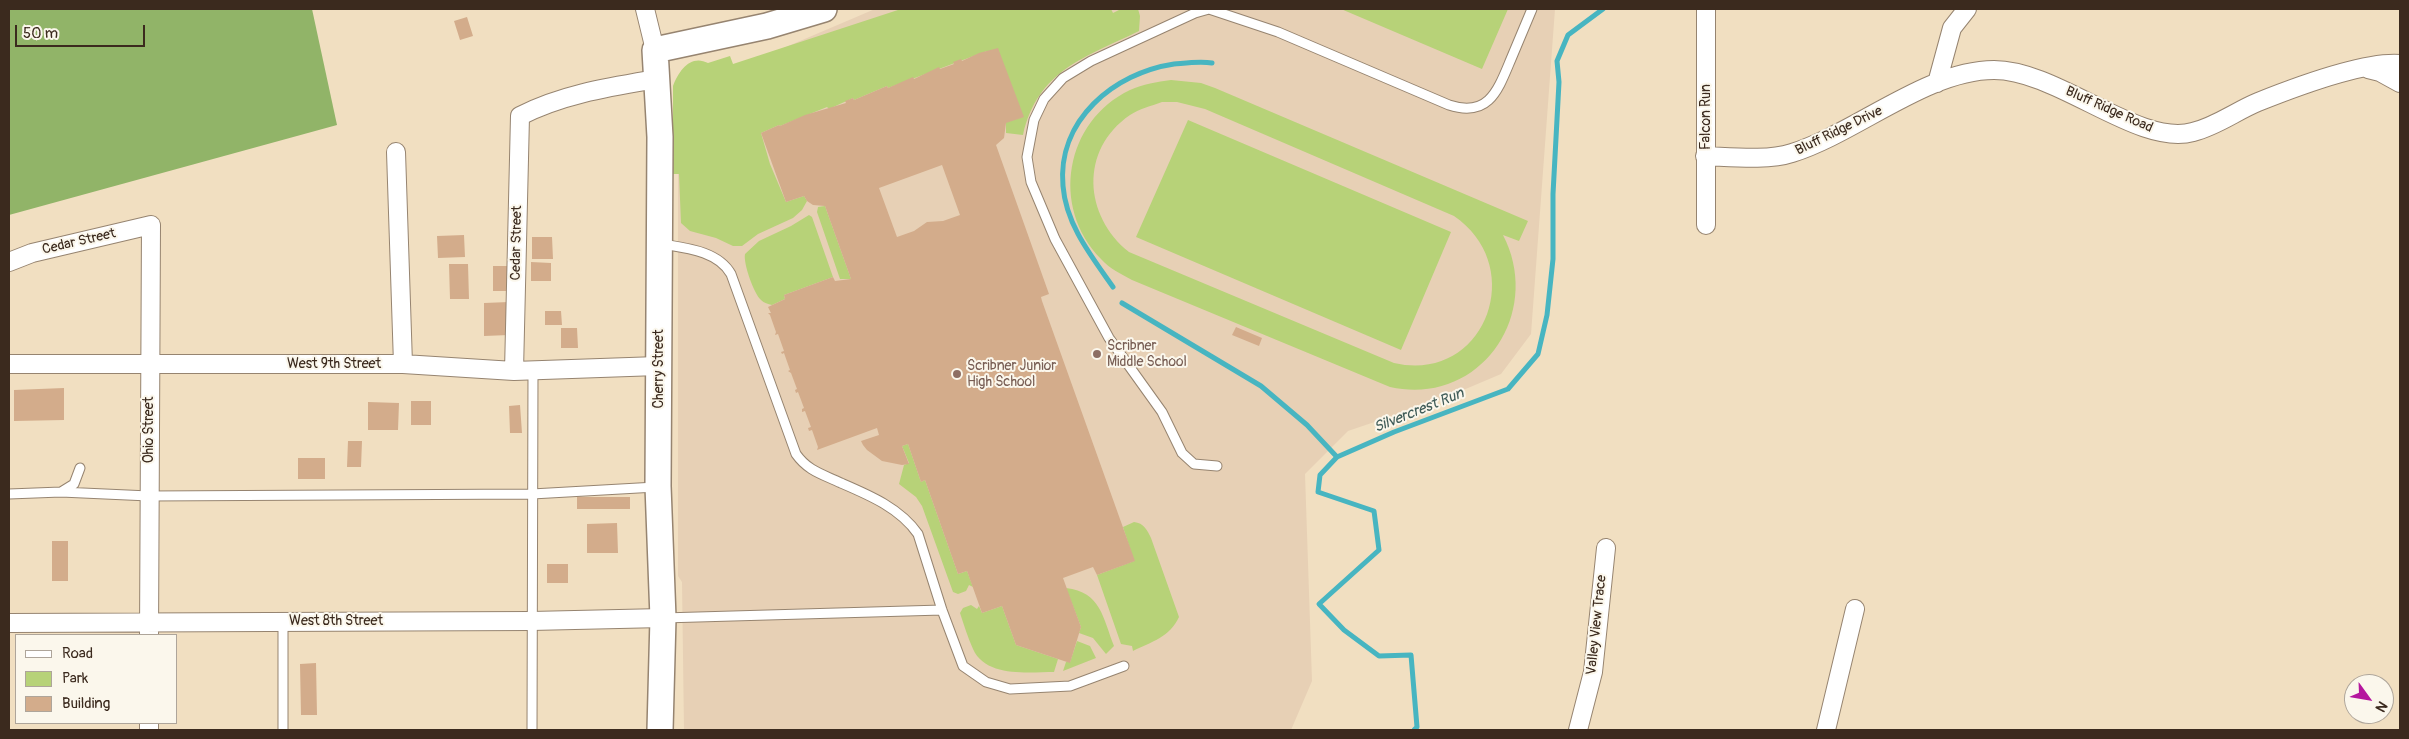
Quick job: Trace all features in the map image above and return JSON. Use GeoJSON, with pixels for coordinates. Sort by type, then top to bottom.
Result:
{"type":"FeatureCollection","features":[{"type":"Feature","properties":{"kind":"street","name":"Cherry Street"},"geometry":{"type":"LineString","coordinates":[[645,9],[655,50],[660,138],[658,486],[663,618],[660,730]]}},
{"type":"Feature","properties":{"kind":"street"},"geometry":{"type":"LineString","coordinates":[[655,50],[767,26],[824,9]]}},
{"type":"Feature","properties":{"kind":"street","name":"Falcon Run"},"geometry":{"type":"LineString","coordinates":[[1706,9],[1706,226]]}},
{"type":"Feature","properties":{"kind":"street"},"geometry":{"type":"LineString","coordinates":[[1937,82],[1952,28],[1967,9]]}},
{"type":"Feature","properties":{"kind":"street","name":"Bluff Ridge Road"},"geometry":{"type":"LineString","coordinates":[[1937,82],[1982,70],[2012,72],[2065,90],[2144,128],[2160,132],[2192,133],[2225,120],[2258,102],[2342,72],[2400,64]]}},
{"type":"Feature","properties":{"kind":"street","name":"Bluff Ridge Road"},"geometry":{"type":"LineString","coordinates":[[2363,69],[2380,72],[2400,82]]}},
{"type":"Feature","properties":{"kind":"street","name":"Cedar Street"},"geometry":{"type":"LineString","coordinates":[[514,371],[520,116],[539,106],[597,88],[657,78]]}},
{"type":"Feature","properties":{"kind":"street","name":"Bluff Ridge Drive"},"geometry":{"type":"LineString","coordinates":[[1705,156],[1754,157],[1791,154],[1858,123],[1937,82]]}},
{"type":"Feature","properties":{"kind":"street"},"geometry":{"type":"LineString","coordinates":[[396,152],[403,364]]}},
{"type":"Feature","properties":{"kind":"street","name":"Cedar Street"},"geometry":{"type":"LineString","coordinates":[[9,262],[32,253],[151,224]]}},
{"type":"Feature","properties":{"kind":"street","name":"Ohio Street"},"geometry":{"type":"LineString","coordinates":[[149,629],[151,224]]}},
{"type":"Feature","properties":{"kind":"street","name":"West 9th Street"},"geometry":{"type":"LineString","coordinates":[[9,364],[403,364],[514,371],[658,366]]}},
{"type":"Feature","properties":{"kind":"street","name":"Valley View Trace"},"geometry":{"type":"LineString","coordinates":[[1578,730],[1593,672],[1606,548]]}},
{"type":"Feature","properties":{"kind":"street"},"geometry":{"type":"LineString","coordinates":[[1826,730],[1855,609]]}},
{"type":"Feature","properties":{"kind":"street","name":"West 8th Street"},"geometry":{"type":"LineString","coordinates":[[9,623],[149,629],[283,620],[531,621],[663,618]]}},
{"type":"Feature","properties":{"kind":"lane"},"geometry":{"type":"LineString","coordinates":[[1217,466],[1194,464],[1182,454],[1162,412],[1109,338],[1054,239],[1031,182],[1027,157],[1034,120],[1044,99],[1063,78],[1091,61],[1195,13],[1209,9],[1278,32],[1449,105],[1473,108],[1483,104],[1496,92],[1532,9]]}},
{"type":"Feature","properties":{"kind":"lane"},"geometry":{"type":"LineString","coordinates":[[659,244],[701,252],[726,265],[731,274],[796,454],[804,466],[874,498],[910,524],[918,534],[942,610],[963,666],[986,682],[1010,689],[1070,686],[1124,666]]}},
{"type":"Feature","properties":{"kind":"lane"},"geometry":{"type":"LineString","coordinates":[[532,730],[533,370]]}},
{"type":"Feature","properties":{"kind":"lane"},"geometry":{"type":"LineString","coordinates":[[61,492],[74,484],[80,468]]}},
{"type":"Feature","properties":{"kind":"lane"},"geometry":{"type":"LineString","coordinates":[[9,494],[61,492],[149,496],[532,494],[658,486]]}},
{"type":"Feature","properties":{"kind":"lane"},"geometry":{"type":"LineString","coordinates":[[663,618],[942,610]]}},
{"type":"Feature","properties":{"kind":"lane"},"geometry":{"type":"LineString","coordinates":[[283,620],[284,730]]}},
{"type":"Feature","properties":{"kind":"shaded area","name":"Scribner Middle School"},"geometry":{"type":"Polygon","coordinates":[[[875,9],[1555,9],[1531,334],[1501,374],[1442,399],[1348,431],[1305,474],[1312,681],[1291,730],[684,730],[682,582],[678,576],[678,93],[875,9]]]}},
{"type":"Feature","properties":{"kind":"green space"},"geometry":{"type":"Polygon","coordinates":[[[9,9],[312,9],[337,125],[9,215],[9,9]]]}},
{"type":"Feature","properties":{"kind":"green space"},"geometry":{"type":"Polygon","coordinates":[[[901,9],[1111,9],[1113,13],[1121,9],[1138,9],[1140,16],[1139,31],[1082,59],[1052,81],[1040,95],[1030,113],[1023,135],[1006,133],[1006,123],[987,51],[888,88],[887,86],[854,100],[853,98],[829,109],[827,107],[761,133],[770,164],[786,202],[804,196],[807,201],[802,210],[793,218],[758,234],[742,246],[733,246],[716,238],[690,231],[681,223],[679,174],[673,174],[673,86],[686,65],[696,61],[708,63],[730,56],[733,64],[901,9]]]}},
{"type":"Feature","properties":{"kind":"green space"},"geometry":{"type":"Polygon","coordinates":[[[1341,9],[1508,9],[1482,69],[1341,9]]]}},
{"type":"Feature","properties":{"kind":"green space"},"geometry":{"type":"Polygon","coordinates":[[[1171,80],[1201,83],[1215,88],[1528,221],[1519,241],[1503,235],[1514,265],[1515,295],[1509,323],[1496,348],[1476,369],[1451,383],[1422,389],[1390,387],[1132,280],[1108,266],[1085,238],[1075,215],[1071,191],[1072,167],[1079,143],[1091,122],[1108,104],[1135,88],[1171,80]],[[1162,102],[1130,115],[1113,129],[1102,146],[1095,164],[1096,202],[1103,220],[1114,237],[1129,252],[1394,363],[1426,365],[1452,356],[1473,339],[1486,316],[1492,290],[1489,263],[1477,238],[1454,216],[1205,109],[1177,102],[1162,102]]]}},
{"type":"Feature","properties":{"kind":"green space"},"geometry":{"type":"Polygon","coordinates":[[[1188,120],[1451,232],[1401,350],[1136,237],[1188,120]]]}},
{"type":"Feature","properties":{"kind":"green space"},"geometry":{"type":"Polygon","coordinates":[[[825,206],[851,279],[840,279],[817,212],[818,207],[825,206]]]}},
{"type":"Feature","properties":{"kind":"green space"},"geometry":{"type":"Polygon","coordinates":[[[809,215],[812,217],[833,277],[784,295],[785,299],[772,305],[765,303],[758,297],[752,285],[747,271],[745,254],[759,241],[809,215]]]}},
{"type":"Feature","properties":{"kind":"green space"},"geometry":{"type":"Polygon","coordinates":[[[908,444],[921,482],[925,480],[958,574],[967,571],[973,587],[969,585],[966,591],[958,594],[953,592],[922,506],[916,497],[899,484],[904,465],[909,463],[902,446],[908,444]]]}},
{"type":"Feature","properties":{"kind":"green space"},"geometry":{"type":"Polygon","coordinates":[[[1134,522],[1143,525],[1151,538],[1179,617],[1165,634],[1133,651],[1132,646],[1121,644],[1097,575],[1134,561],[1123,527],[1134,522]]]}},
{"type":"Feature","properties":{"kind":"green space"},"geometry":{"type":"Polygon","coordinates":[[[1066,588],[1078,590],[1087,595],[1099,608],[1114,646],[1106,654],[1093,638],[1079,633],[1081,627],[1066,588]]]}},
{"type":"Feature","properties":{"kind":"green space"},"geometry":{"type":"Polygon","coordinates":[[[971,605],[977,609],[979,606],[982,613],[1002,606],[1016,645],[1058,659],[1054,672],[1021,672],[998,669],[988,665],[979,658],[971,645],[960,613],[963,608],[971,605]]]}},
{"type":"Feature","properties":{"kind":"green space"},"geometry":{"type":"Polygon","coordinates":[[[1077,641],[1090,646],[1096,658],[1063,671],[1066,662],[1070,662],[1077,641]]]}},
{"type":"Feature","properties":{"kind":"building"},"geometry":{"type":"Polygon","coordinates":[[[467,17],[473,36],[460,40],[454,21],[467,17]]]}},
{"type":"Feature","properties":{"kind":"building"},"geometry":{"type":"Polygon","coordinates":[[[998,48],[1024,117],[1006,123],[1004,138],[996,145],[1049,294],[1041,297],[1042,301],[1135,561],[1097,575],[1093,567],[1063,578],[1081,627],[1070,663],[1016,645],[1002,606],[982,613],[967,571],[958,574],[925,480],[921,482],[908,444],[902,446],[909,464],[902,465],[882,461],[863,445],[861,441],[879,435],[877,428],[817,450],[818,447],[812,430],[809,431],[808,428],[811,427],[805,411],[802,412],[804,408],[798,392],[796,393],[795,390],[797,389],[791,373],[788,371],[790,370],[784,353],[782,354],[781,352],[784,351],[778,334],[775,335],[776,332],[768,313],[771,313],[768,307],[785,299],[784,295],[833,277],[835,281],[851,279],[825,206],[813,205],[804,196],[786,202],[761,133],[805,115],[846,103],[845,101],[853,98],[854,100],[887,86],[888,88],[913,77],[914,79],[939,67],[940,69],[954,64],[953,62],[961,59],[962,61],[979,53],[998,48]],[[942,165],[879,188],[897,237],[914,231],[927,222],[943,221],[960,215],[942,165]]]}},
{"type":"Feature","properties":{"kind":"building"},"geometry":{"type":"Polygon","coordinates":[[[464,235],[465,257],[438,258],[437,236],[464,235]]]}},
{"type":"Feature","properties":{"kind":"building"},"geometry":{"type":"Polygon","coordinates":[[[532,237],[552,237],[553,259],[532,259],[532,237]]]}},
{"type":"Feature","properties":{"kind":"building"},"geometry":{"type":"Polygon","coordinates":[[[531,262],[551,263],[551,281],[531,281],[531,262]]]}},
{"type":"Feature","properties":{"kind":"building"},"geometry":{"type":"Polygon","coordinates":[[[449,264],[468,264],[469,299],[450,299],[449,264]]]}},
{"type":"Feature","properties":{"kind":"building"},"geometry":{"type":"Polygon","coordinates":[[[493,266],[509,266],[509,291],[493,291],[493,266]]]}},
{"type":"Feature","properties":{"kind":"building"},"geometry":{"type":"Polygon","coordinates":[[[509,302],[509,335],[484,336],[484,303],[509,302]]]}},
{"type":"Feature","properties":{"kind":"building"},"geometry":{"type":"Polygon","coordinates":[[[545,311],[561,311],[562,325],[545,325],[545,311]]]}},
{"type":"Feature","properties":{"kind":"building"},"geometry":{"type":"Polygon","coordinates":[[[1236,327],[1262,338],[1259,346],[1232,335],[1236,327]]]}},
{"type":"Feature","properties":{"kind":"building"},"geometry":{"type":"Polygon","coordinates":[[[561,328],[577,328],[578,348],[561,348],[561,328]]]}},
{"type":"Feature","properties":{"kind":"building"},"geometry":{"type":"Polygon","coordinates":[[[64,388],[64,420],[14,421],[14,390],[64,388]]]}},
{"type":"Feature","properties":{"kind":"building"},"geometry":{"type":"Polygon","coordinates":[[[411,401],[431,401],[431,425],[411,425],[411,401]]]}},
{"type":"Feature","properties":{"kind":"building"},"geometry":{"type":"Polygon","coordinates":[[[368,402],[399,403],[398,430],[368,430],[368,402]]]}},
{"type":"Feature","properties":{"kind":"building"},"geometry":{"type":"Polygon","coordinates":[[[520,405],[522,433],[510,433],[509,406],[520,405]]]}},
{"type":"Feature","properties":{"kind":"building"},"geometry":{"type":"Polygon","coordinates":[[[348,441],[362,441],[361,467],[347,467],[348,441]]]}},
{"type":"Feature","properties":{"kind":"building"},"geometry":{"type":"Polygon","coordinates":[[[298,458],[325,458],[325,479],[298,479],[298,458]]]}},
{"type":"Feature","properties":{"kind":"building"},"geometry":{"type":"Polygon","coordinates":[[[577,497],[630,497],[630,509],[577,509],[577,497]]]}},
{"type":"Feature","properties":{"kind":"building"},"geometry":{"type":"Polygon","coordinates":[[[617,523],[618,553],[587,553],[587,524],[617,523]]]}},
{"type":"Feature","properties":{"kind":"building"},"geometry":{"type":"Polygon","coordinates":[[[52,541],[68,541],[68,581],[52,581],[52,541]]]}},
{"type":"Feature","properties":{"kind":"building"},"geometry":{"type":"Polygon","coordinates":[[[547,564],[568,564],[568,583],[547,583],[547,564]]]}},
{"type":"Feature","properties":{"kind":"building"},"geometry":{"type":"Polygon","coordinates":[[[316,663],[317,715],[301,715],[300,664],[316,663]]]}},
{"type":"Feature","properties":{"kind":"waterway","name":"Silvercrest Run"},"geometry":{"type":"LineString","coordinates":[[1414,730],[1417,727],[1411,655],[1379,656],[1344,630],[1319,604],[1379,550],[1374,511],[1318,492],[1320,475],[1337,457],[1394,432],[1508,389],[1538,354],[1547,315],[1553,259],[1553,194],[1559,82],[1557,61],[1568,35],[1603,9]]}},
{"type":"Feature","properties":{"kind":"waterway"},"geometry":{"type":"LineString","coordinates":[[1113,287],[1081,240],[1069,214],[1063,186],[1064,162],[1069,140],[1080,121],[1094,104],[1111,89],[1130,78],[1152,69],[1174,64],[1212,63]]}},
{"type":"Feature","properties":{"kind":"waterway"},"geometry":{"type":"LineString","coordinates":[[1122,303],[1261,386],[1307,425],[1337,457]]}},
{"type":"Feature","properties":{"kind":"place","name":"Scribner Middle School"},"geometry":{"type":"Point","coordinates":[1097,354]}},
{"type":"Feature","properties":{"kind":"place","name":"Scribner Junior High School"},"geometry":{"type":"Point","coordinates":[957,374]}}]}
